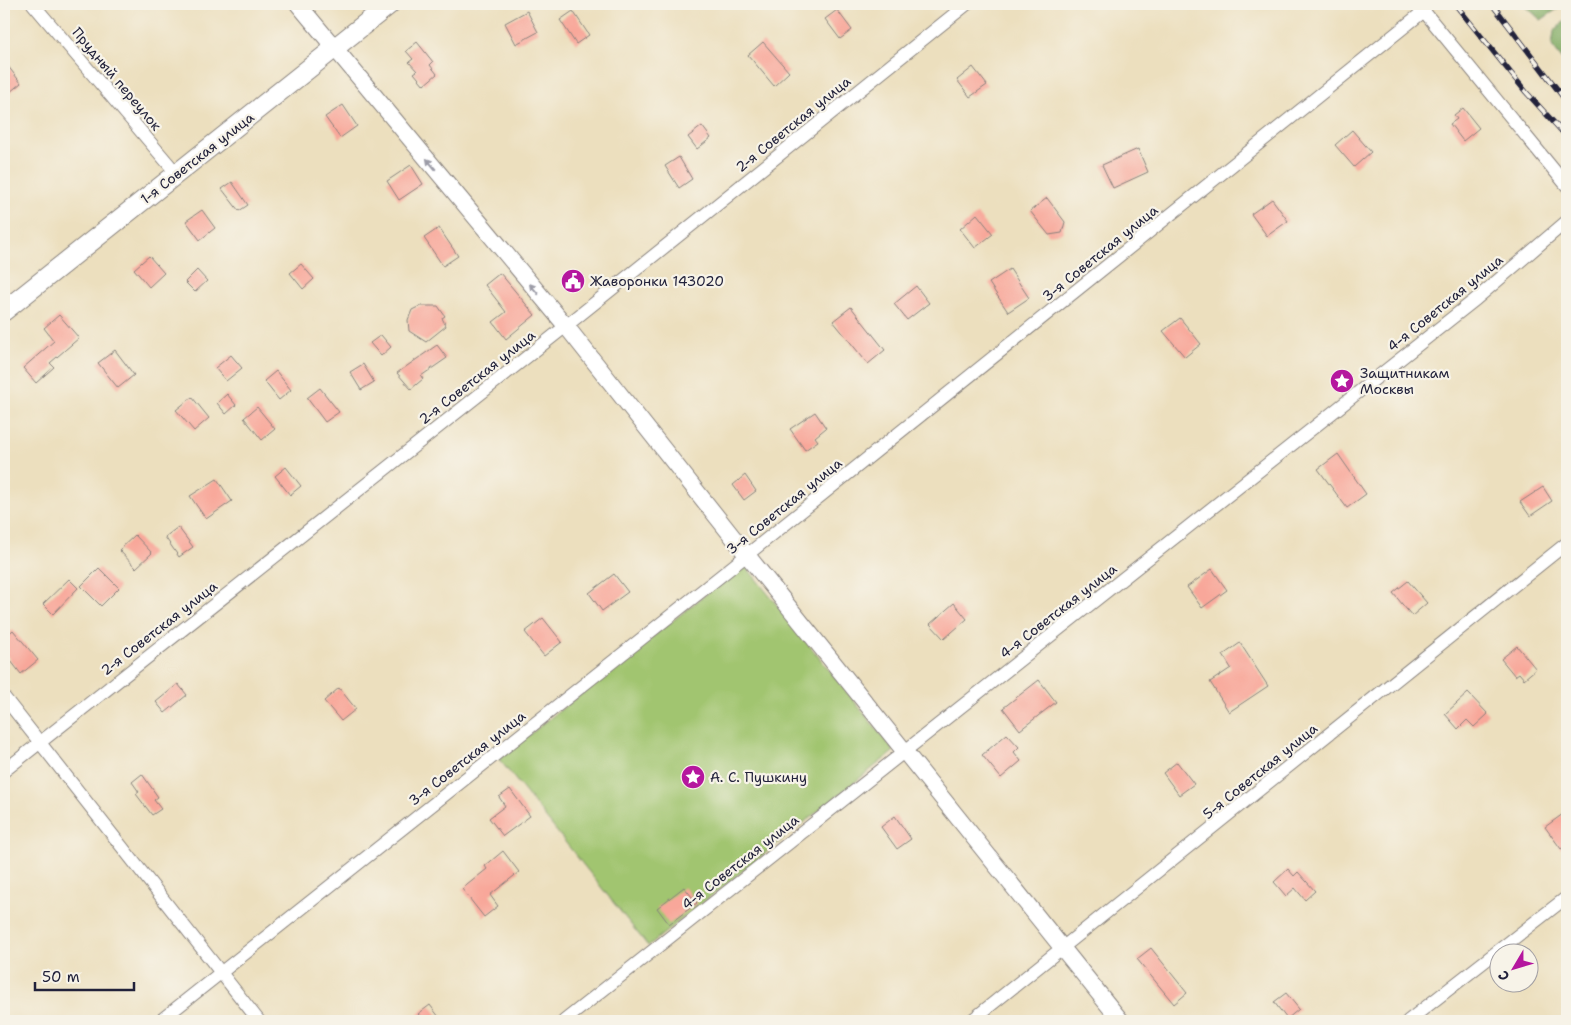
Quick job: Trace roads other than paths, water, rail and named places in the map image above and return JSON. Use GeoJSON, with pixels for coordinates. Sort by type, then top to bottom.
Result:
{"type":"FeatureCollection","features":[{"type":"Feature","properties":{"kind":"main road","name":"1-я Советская улица"},"geometry":{"type":"LineString","coordinates":[[4,311],[390,4]]}},
{"type":"Feature","properties":{"kind":"street","name":"Прудный переулок"},"geometry":{"type":"LineString","coordinates":[[33,4],[177,174]]}},
{"type":"Feature","properties":{"kind":"street"},"geometry":{"type":"LineString","coordinates":[[298,4],[566,326],[747,556],[1121,1021]]}},
{"type":"Feature","properties":{"kind":"street","name":"2-я Советская улица"},"geometry":{"type":"LineString","coordinates":[[4,771],[566,326],[967,4]]}},
{"type":"Feature","properties":{"kind":"street"},"geometry":{"type":"LineString","coordinates":[[1421,8],[1567,186]]}},
{"type":"Feature","properties":{"kind":"street","name":"3-я Советская улица"},"geometry":{"type":"LineString","coordinates":[[160,1021],[747,556],[1421,8]]}},
{"type":"Feature","properties":{"kind":"street","name":"4-я Советская улица"},"geometry":{"type":"LineString","coordinates":[[564,1021],[1468,305],[1567,221]]}},
{"type":"Feature","properties":{"kind":"street","name":"5-я Советская улица"},"geometry":{"type":"LineString","coordinates":[[971,1021],[1567,543]]}},
{"type":"Feature","properties":{"kind":"street"},"geometry":{"type":"LineString","coordinates":[[4,697],[259,1021]]}},
{"type":"Feature","properties":{"kind":"street"},"geometry":{"type":"LineString","coordinates":[[1408,1021],[1567,897]]}},
{"type":"Feature","properties":{"kind":"railway"},"geometry":{"type":"LineString","coordinates":[[1455,4],[1526,92],[1567,137]]}},
{"type":"Feature","properties":{"kind":"railway"},"geometry":{"type":"LineString","coordinates":[[1492,4],[1567,102]]}},
{"type":"Feature","properties":{"kind":"place","name":"Жаворонки 143020"},"geometry":{"type":"Point","coordinates":[573,281]}},
{"type":"Feature","properties":{"kind":"place","name":"Защитникам Москвы"},"geometry":{"type":"Point","coordinates":[1342,381]}},
{"type":"Feature","properties":{"kind":"place","name":"А. С. Пушкину"},"geometry":{"type":"Point","coordinates":[693,777]}}]}
